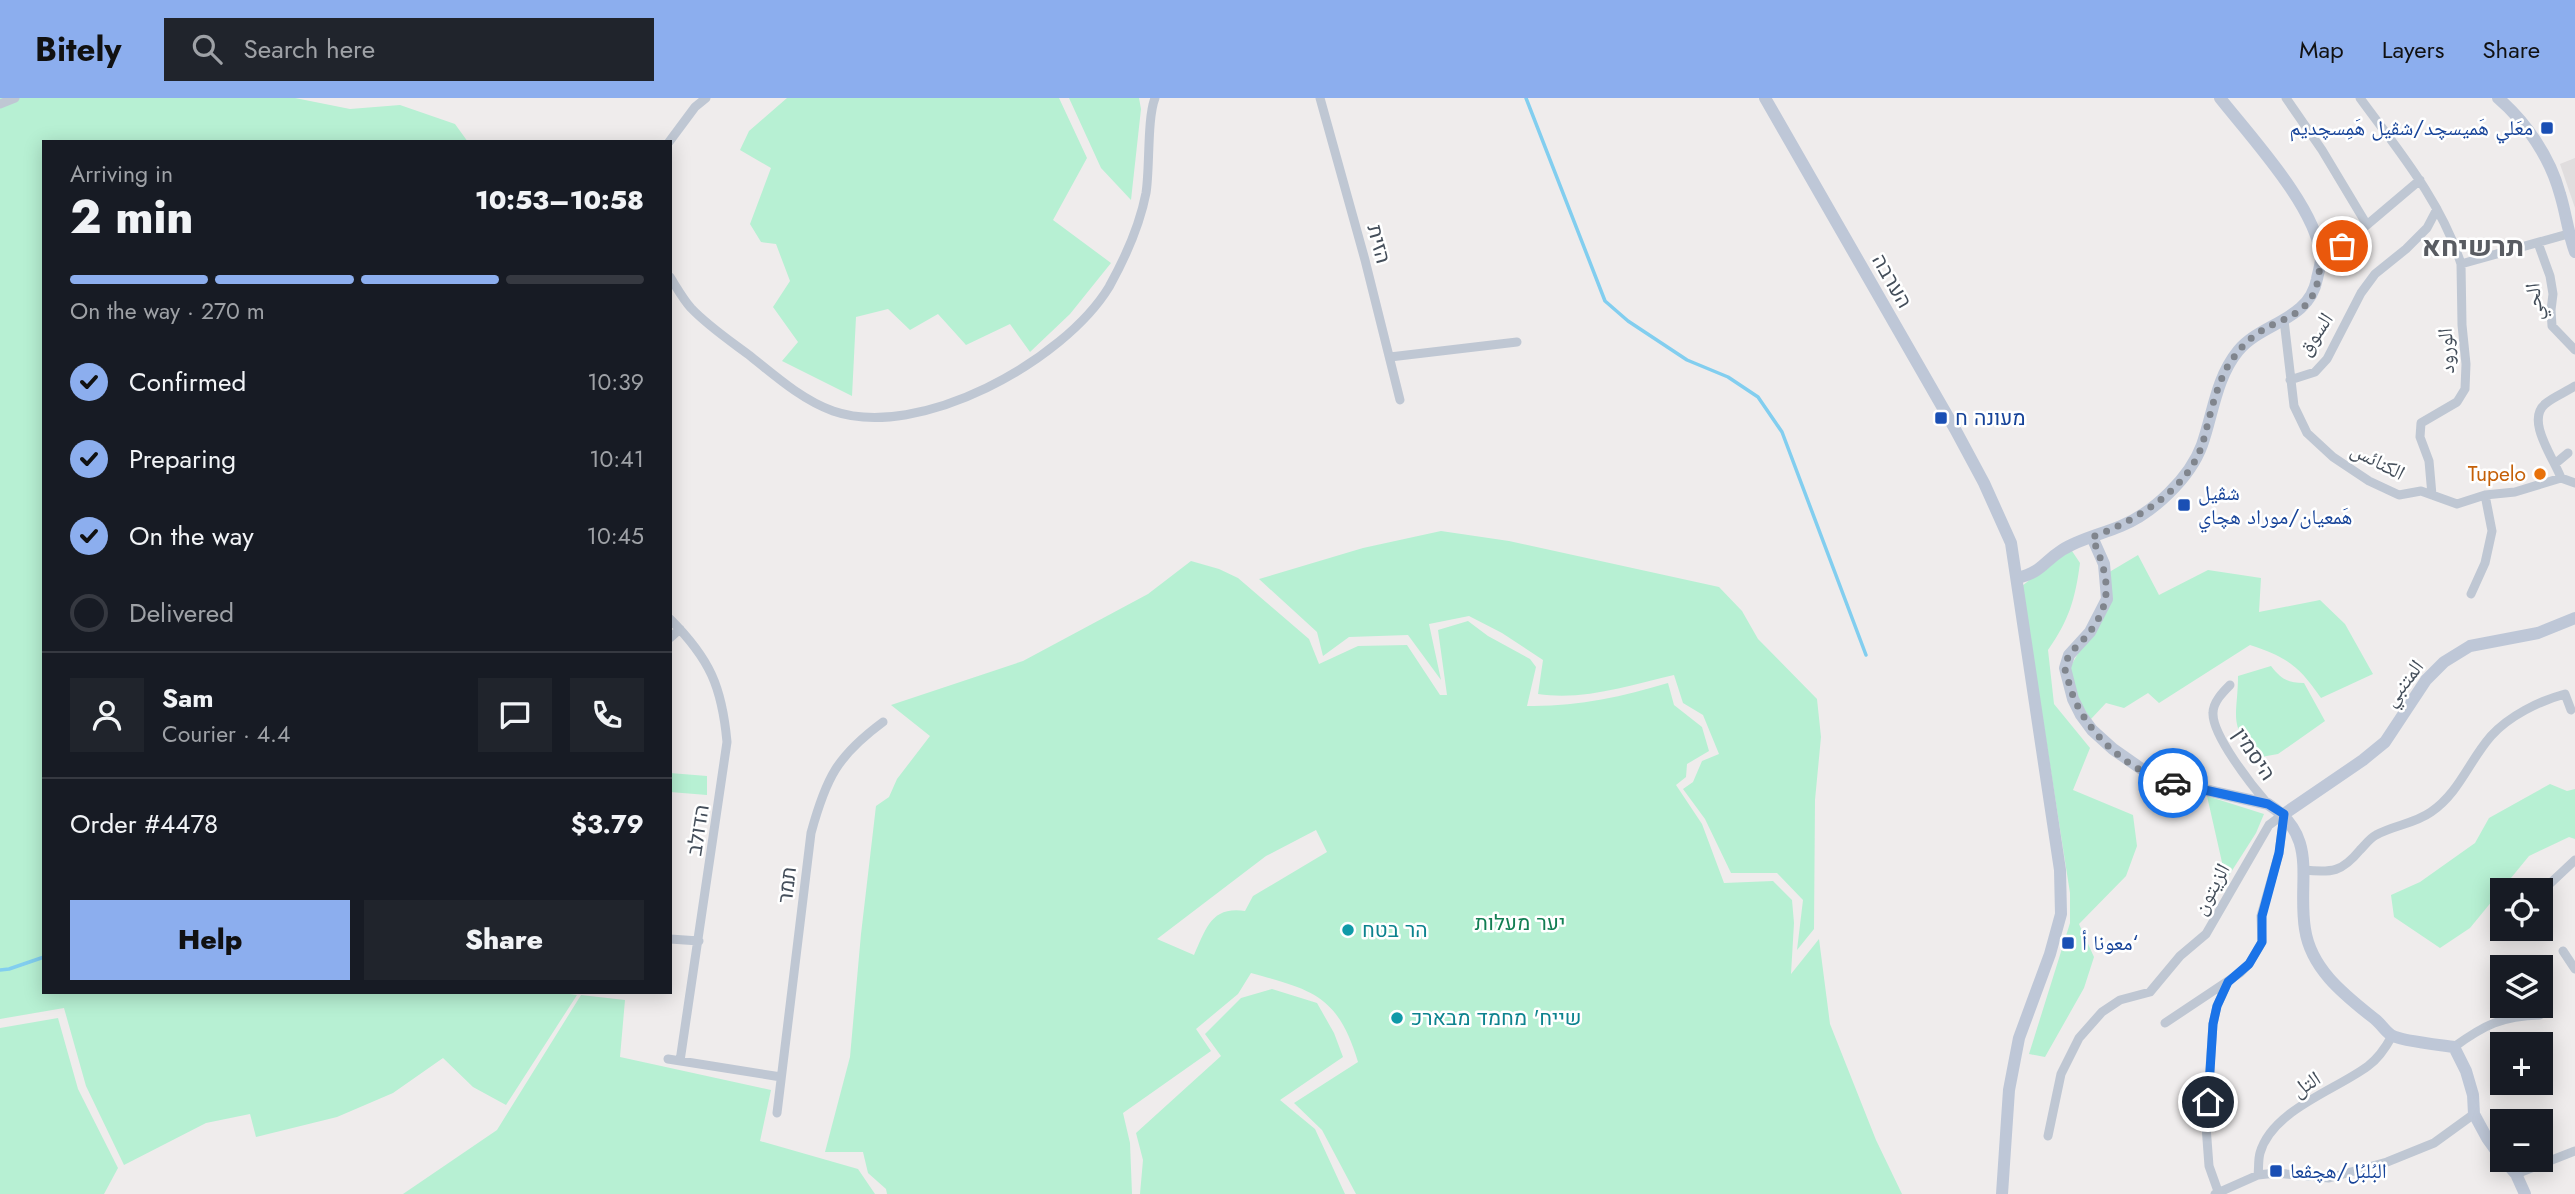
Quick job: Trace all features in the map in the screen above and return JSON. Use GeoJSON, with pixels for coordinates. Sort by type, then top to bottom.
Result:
{"type":"FeatureCollection","features":[{"type":"Feature","properties":{"kind":"street"},"geometry":{"type":"LineString","coordinates":[[0,104],[15,98]]}},
{"type":"Feature","properties":{"kind":"street"},"geometry":{"type":"LineString","coordinates":[[670,140],[695,107],[706,98]]}},
{"type":"Feature","properties":{"kind":"street"},"geometry":{"type":"LineString","coordinates":[[672,281],[691,307],[714,328],[788,385],[832,410],[857,416],[891,417],[962,399],[1038,359],[1089,313],[1109,286],[1133,233],[1145,194],[1155,98]]}},
{"type":"Feature","properties":{"kind":"street","name":"הזית"},"geometry":{"type":"LineString","coordinates":[[1320,98],[1400,400]]}},
{"type":"Feature","properties":{"kind":"street","name":"הערבה"},"geometry":{"type":"LineString","coordinates":[[1765,98],[1984,483],[2011,543],[2060,870],[2061,914],[2050,954],[2020,1038],[2009,1090],[2002,1194]]}},
{"type":"Feature","properties":{"kind":"street"},"geometry":{"type":"LineString","coordinates":[[2220,98],[2288,182],[2306,216],[2321,259],[2342,246],[2420,180]]}},
{"type":"Feature","properties":{"kind":"street"},"geometry":{"type":"LineString","coordinates":[[2286,98],[2322,150],[2367,225]]}},
{"type":"Feature","properties":{"kind":"street"},"geometry":{"type":"LineString","coordinates":[[2360,98],[2420,180],[2437,209],[2461,264],[2568,234]]}},
{"type":"Feature","properties":{"kind":"street"},"geometry":{"type":"LineString","coordinates":[[2498,98],[2527,128],[2542,151],[2560,192],[2568,234],[2575,252]]}},
{"type":"Feature","properties":{"kind":"street","name":"السوق"},"geometry":{"type":"LineString","coordinates":[[2321,259],[2315,290],[2298,313],[2284,320],[2290,380],[2315,372],[2327,359],[2361,293],[2375,274],[2427,228],[2437,209]]}},
{"type":"Feature","properties":{"kind":"street","name":"الحي"},"geometry":{"type":"LineString","coordinates":[[2538,243],[2553,293],[2552,326],[2575,350]]}},
{"type":"Feature","properties":{"kind":"street","name":"الورود"},"geometry":{"type":"LineString","coordinates":[[2432,495],[2429,461],[2420,438],[2421,423],[2456,402],[2465,389],[2461,264]]}},
{"type":"Feature","properties":{"kind":"street"},"geometry":{"type":"LineString","coordinates":[[2018,578],[2036,573],[2062,550],[2125,525],[2165,495],[2190,468],[2202,446],[2213,405],[2231,360],[2245,342],[2284,320]]}},
{"type":"Feature","properties":{"kind":"street"},"geometry":{"type":"LineString","coordinates":[[1390,358],[1517,342]]}},
{"type":"Feature","properties":{"kind":"street","name":"الكنائس"},"geometry":{"type":"LineString","coordinates":[[2290,380],[2294,406],[2307,433],[2333,457],[2369,481],[2399,495],[2421,491],[2457,504],[2485,495],[2515,492],[2561,478]]}},
{"type":"Feature","properties":{"kind":"street"},"geometry":{"type":"LineString","coordinates":[[2575,386],[2545,404],[2540,411],[2539,421],[2545,447],[2556,463],[2561,478],[2575,484]]}},
{"type":"Feature","properties":{"kind":"street"},"geometry":{"type":"LineString","coordinates":[[2556,463],[2568,453]]}},
{"type":"Feature","properties":{"kind":"street"},"geometry":{"type":"LineString","coordinates":[[2471,594],[2485,563],[2492,531],[2485,495]]}},
{"type":"Feature","properties":{"kind":"street"},"geometry":{"type":"LineString","coordinates":[[2092,537],[2104,564],[2107,599],[2090,632],[2069,655],[2065,668],[2073,699],[2092,730],[2113,749],[2156,779],[2268,804],[2284,814],[2301,839],[2304,870],[2302,903],[2305,932],[2311,951],[2323,971],[2340,990],[2392,1036],[2454,1047],[2479,1028],[2508,1018]]}},
{"type":"Feature","properties":{"kind":"street","name":"المتنبي"},"geometry":{"type":"LineString","coordinates":[[2284,814],[2363,760],[2385,741],[2426,680],[2444,662],[2470,646],[2538,633],[2575,618]]}},
{"type":"Feature","properties":{"kind":"street","name":"הדולב"},"geometry":{"type":"LineString","coordinates":[[672,621],[699,651],[716,682],[723,705],[727,742],[680,1061]]}},
{"type":"Feature","properties":{"kind":"street"},"geometry":{"type":"LineString","coordinates":[[672,636],[680,629]]}},
{"type":"Feature","properties":{"kind":"street","name":"היסמין"},"geometry":{"type":"LineString","coordinates":[[2230,685],[2219,696],[2213,712],[2217,729],[2237,764],[2268,804]]}},
{"type":"Feature","properties":{"kind":"street"},"geometry":{"type":"LineString","coordinates":[[2304,870],[2325,872],[2340,869],[2376,835],[2409,824],[2432,812],[2456,788],[2491,736],[2517,715],[2552,697],[2565,694],[2571,710]]}},
{"type":"Feature","properties":{"kind":"street","name":"תמר"},"geometry":{"type":"LineString","coordinates":[[777,1113],[811,833],[822,795],[845,755],[884,722]]}},
{"type":"Feature","properties":{"kind":"street"},"geometry":{"type":"LineString","coordinates":[[2165,1023],[2206,993],[2228,982],[2249,964],[2262,942],[2262,916],[2279,853],[2284,814]]}},
{"type":"Feature","properties":{"kind":"street","name":"الزيتون"},"geometry":{"type":"LineString","coordinates":[[2048,1136],[2061,1074],[2079,1038],[2102,1012],[2120,1000],[2150,992],[2180,956],[2206,934],[2269,825],[2284,814]]}},
{"type":"Feature","properties":{"kind":"street"},"geometry":{"type":"LineString","coordinates":[[2553,881],[2575,860]]}},
{"type":"Feature","properties":{"kind":"street"},"geometry":{"type":"LineString","coordinates":[[672,939],[699,941]]}},
{"type":"Feature","properties":{"kind":"street"},"geometry":{"type":"LineString","coordinates":[[2563,951],[2575,970]]}},
{"type":"Feature","properties":{"kind":"street"},"geometry":{"type":"LineString","coordinates":[[2228,982],[2217,1006],[2213,1024],[2206,1126],[2209,1166],[2217,1193],[2258,1175],[2276,1173],[2329,1178],[2387,1162],[2434,1143],[2474,1114]]}},
{"type":"Feature","properties":{"kind":"street","name":"التل"},"geometry":{"type":"LineString","coordinates":[[2258,1175],[2260,1153],[2270,1134],[2313,1098],[2370,1065],[2386,1048],[2392,1036]]}},
{"type":"Feature","properties":{"kind":"street"},"geometry":{"type":"LineString","coordinates":[[2454,1047],[2466,1072],[2473,1096],[2474,1114],[2490,1142]]}},
{"type":"Feature","properties":{"kind":"street"},"geometry":{"type":"LineString","coordinates":[[668,1059],[781,1077]]}},
{"type":"Feature","properties":{"kind":"street"},"geometry":{"type":"LineString","coordinates":[[2525,1194],[2516,1174],[2575,1152]]}},
{"type":"Feature","properties":{"kind":"shaded area"},"geometry":{"type":"Polygon","coordinates":[[[2575,158],[2575,208],[2560,164],[2575,158]]]}},
{"type":"Feature","properties":{"kind":"green space"},"geometry":{"type":"Polygon","coordinates":[[[0,98],[295,98],[350,109],[400,105],[455,124],[467,140],[42,140],[42,994],[577,995],[506,1105],[473,1087],[443,1058],[393,1093],[337,1117],[256,1137],[250,1114],[206,1123],[124,1165],[86,1086],[64,1008],[0,1019],[0,98]]]}},
{"type":"Feature","properties":{"kind":"green space"},"geometry":{"type":"Polygon","coordinates":[[[787,98],[1059,98],[1087,158],[1053,220],[1111,263],[1070,314],[1030,352],[1010,324],[966,345],[938,314],[910,330],[888,309],[856,317],[852,396],[782,361],[798,342],[773,307],[790,281],[776,244],[761,242],[750,224],[771,168],[740,150],[749,131],[787,98]]]}},
{"type":"Feature","properties":{"kind":"green space"},"geometry":{"type":"Polygon","coordinates":[[[1069,98],[1139,98],[1141,109],[1131,200],[1101,168],[1069,98]]]}},
{"type":"Feature","properties":{"kind":"green space"},"geometry":{"type":"Polygon","coordinates":[[[1441,531],[1509,541],[1719,587],[1742,611],[1758,639],[1817,699],[1821,737],[1815,800],[1814,929],[1797,950],[1803,900],[1777,873],[1731,873],[1705,819],[1683,789],[1693,782],[1702,761],[1719,754],[1703,715],[1683,703],[1674,675],[1590,694],[1538,694],[1543,660],[1502,633],[1469,616],[1429,624],[1441,680],[1408,635],[1349,637],[1323,656],[1317,632],[1259,579],[1363,548],[1441,531]]]}},
{"type":"Feature","properties":{"kind":"green space"},"geometry":{"type":"Polygon","coordinates":[[[2070,548],[2080,563],[2076,588],[2066,619],[2048,650],[2054,704],[2090,748],[2073,790],[2133,815],[2137,846],[2126,876],[2079,924],[2094,957],[2084,988],[2045,1057],[2029,1054],[2070,923],[2070,893],[2022,586],[2070,548]]]}},
{"type":"Feature","properties":{"kind":"green space"},"geometry":{"type":"Polygon","coordinates":[[[2138,555],[2159,595],[2208,570],[2261,578],[2259,612],[2320,600],[2345,624],[2373,674],[2321,698],[2291,664],[2250,645],[2159,703],[2148,693],[2124,708],[2106,703],[2091,719],[2077,699],[2067,673],[2098,613],[2106,574],[2138,555]]]}},
{"type":"Feature","properties":{"kind":"green space","name":"יער מעלות"},"geometry":{"type":"Polygon","coordinates":[[[1191,561],[1219,569],[1238,578],[1309,639],[1319,664],[1358,646],[1407,645],[1440,695],[1447,695],[1438,630],[1468,621],[1488,636],[1530,659],[1536,667],[1527,706],[1598,700],[1668,683],[1674,705],[1702,727],[1709,751],[1687,764],[1686,777],[1676,785],[1702,824],[1724,883],[1773,881],[1792,900],[1794,923],[1791,974],[1819,939],[1830,1024],[1876,1140],[1902,1194],[1356,1194],[1322,1130],[1294,1103],[1358,1062],[1350,1040],[1341,1022],[1320,999],[1291,985],[1251,973],[1238,994],[1196,1029],[1211,1051],[1123,1113],[1130,1143],[1132,1194],[887,1194],[886,1189],[868,1173],[863,1152],[825,1152],[850,1057],[876,806],[889,797],[897,779],[930,736],[891,705],[1023,661],[1148,594],[1191,561]],[[1316,830],[1266,856],[1157,939],[1194,955],[1206,928],[1217,916],[1234,910],[1245,911],[1253,896],[1327,852],[1316,830]]]}},
{"type":"Feature","properties":{"kind":"green space"},"geometry":{"type":"Polygon","coordinates":[[[2271,666],[2285,679],[2304,683],[2325,721],[2278,754],[2261,757],[2250,747],[2238,729],[2238,676],[2271,666]]]}},
{"type":"Feature","properties":{"kind":"green space"},"geometry":{"type":"Polygon","coordinates":[[[672,773],[707,776],[707,795],[672,792],[672,773]]]}},
{"type":"Feature","properties":{"kind":"green space"},"geometry":{"type":"Polygon","coordinates":[[[2550,784],[2567,791],[2575,789],[2575,839],[2569,837],[2529,856],[2511,878],[2490,878],[2490,904],[2470,928],[2440,948],[2394,917],[2391,895],[2420,882],[2475,843],[2489,818],[2550,784]]]}},
{"type":"Feature","properties":{"kind":"green space"},"geometry":{"type":"Polygon","coordinates":[[[2207,796],[2264,814],[2256,833],[2226,880],[2207,796]]]}},
{"type":"Feature","properties":{"kind":"green space"},"geometry":{"type":"Polygon","coordinates":[[[1272,989],[1317,1003],[1334,1033],[1343,1057],[1280,1100],[1315,1129],[1345,1194],[1140,1194],[1143,1160],[1136,1133],[1221,1056],[1205,1034],[1241,998],[1272,989]]]}},
{"type":"Feature","properties":{"kind":"green space"},"geometry":{"type":"Polygon","coordinates":[[[581,995],[625,1000],[620,1057],[771,1090],[760,1141],[858,1169],[875,1194],[403,1194],[497,1130],[581,995]]]}},
{"type":"Feature","properties":{"kind":"green space"},"geometry":{"type":"Polygon","coordinates":[[[58,1018],[78,1089],[118,1168],[104,1194],[0,1194],[0,1028],[58,1018]]]}},
{"type":"Feature","properties":{"kind":"waterway"},"geometry":{"type":"LineString","coordinates":[[1526,98],[1605,301],[1628,321],[1687,360],[1728,377],[1758,397],[1782,432],[1866,655]]}},
{"type":"Feature","properties":{"kind":"waterway"},"geometry":{"type":"LineString","coordinates":[[0,970],[42,958]]}},
{"type":"Feature","properties":{"kind":"way so far"},"geometry":{"type":"LineString","coordinates":[[2173,783],[2156,779],[2113,749],[2092,730],[2073,699],[2065,668],[2069,655],[2090,632],[2107,599],[2104,564],[2092,537],[2125,525],[2143,514],[2190,468],[2202,446],[2213,405],[2231,360],[2245,342],[2262,330],[2298,313],[2315,290],[2321,259],[2342,246]]}},
{"type":"Feature","properties":{"kind":"place","name":"معَلي هَميسچد/شڤيل هَمِسچديم"},"geometry":{"type":"Point","coordinates":[2547,128]}},
{"type":"Feature","properties":{"kind":"place","name":"מעונה ח"},"geometry":{"type":"Point","coordinates":[1941,418]}},
{"type":"Feature","properties":{"kind":"place","name":"Tupelo"},"geometry":{"type":"Point","coordinates":[2540,474]}},
{"type":"Feature","properties":{"kind":"place","name":"شڤيل هَمعيان/موراد هچاي"},"geometry":{"type":"Point","coordinates":[2184,505]}},
{"type":"Feature","properties":{"kind":"place","name":"הר בטח"},"geometry":{"type":"Point","coordinates":[1348,930]}},
{"type":"Feature","properties":{"kind":"place","name":"معونا أ‘"},"geometry":{"type":"Point","coordinates":[2068,943]}},
{"type":"Feature","properties":{"kind":"place","name":"שייח' מחמד מבארכ"},"geometry":{"type":"Point","coordinates":[1397,1018]}},
{"type":"Feature","properties":{"kind":"place","name":"البُلبُل/هچڤعا"},"geometry":{"type":"Point","coordinates":[2276,1171]}},
{"type":"Feature","properties":{"kind":"district","name":"תרשיחא"},"geometry":{"type":"Point","coordinates":[2473,246]}},
{"type":"Feature","properties":{"kind":"route"},"geometry":{"type":"LineString","coordinates":[[2173,783],[2268,804],[2284,814],[2279,853],[2262,916],[2262,942],[2249,964],[2228,982],[2217,1006],[2213,1024],[2208,1102]]}}]}
